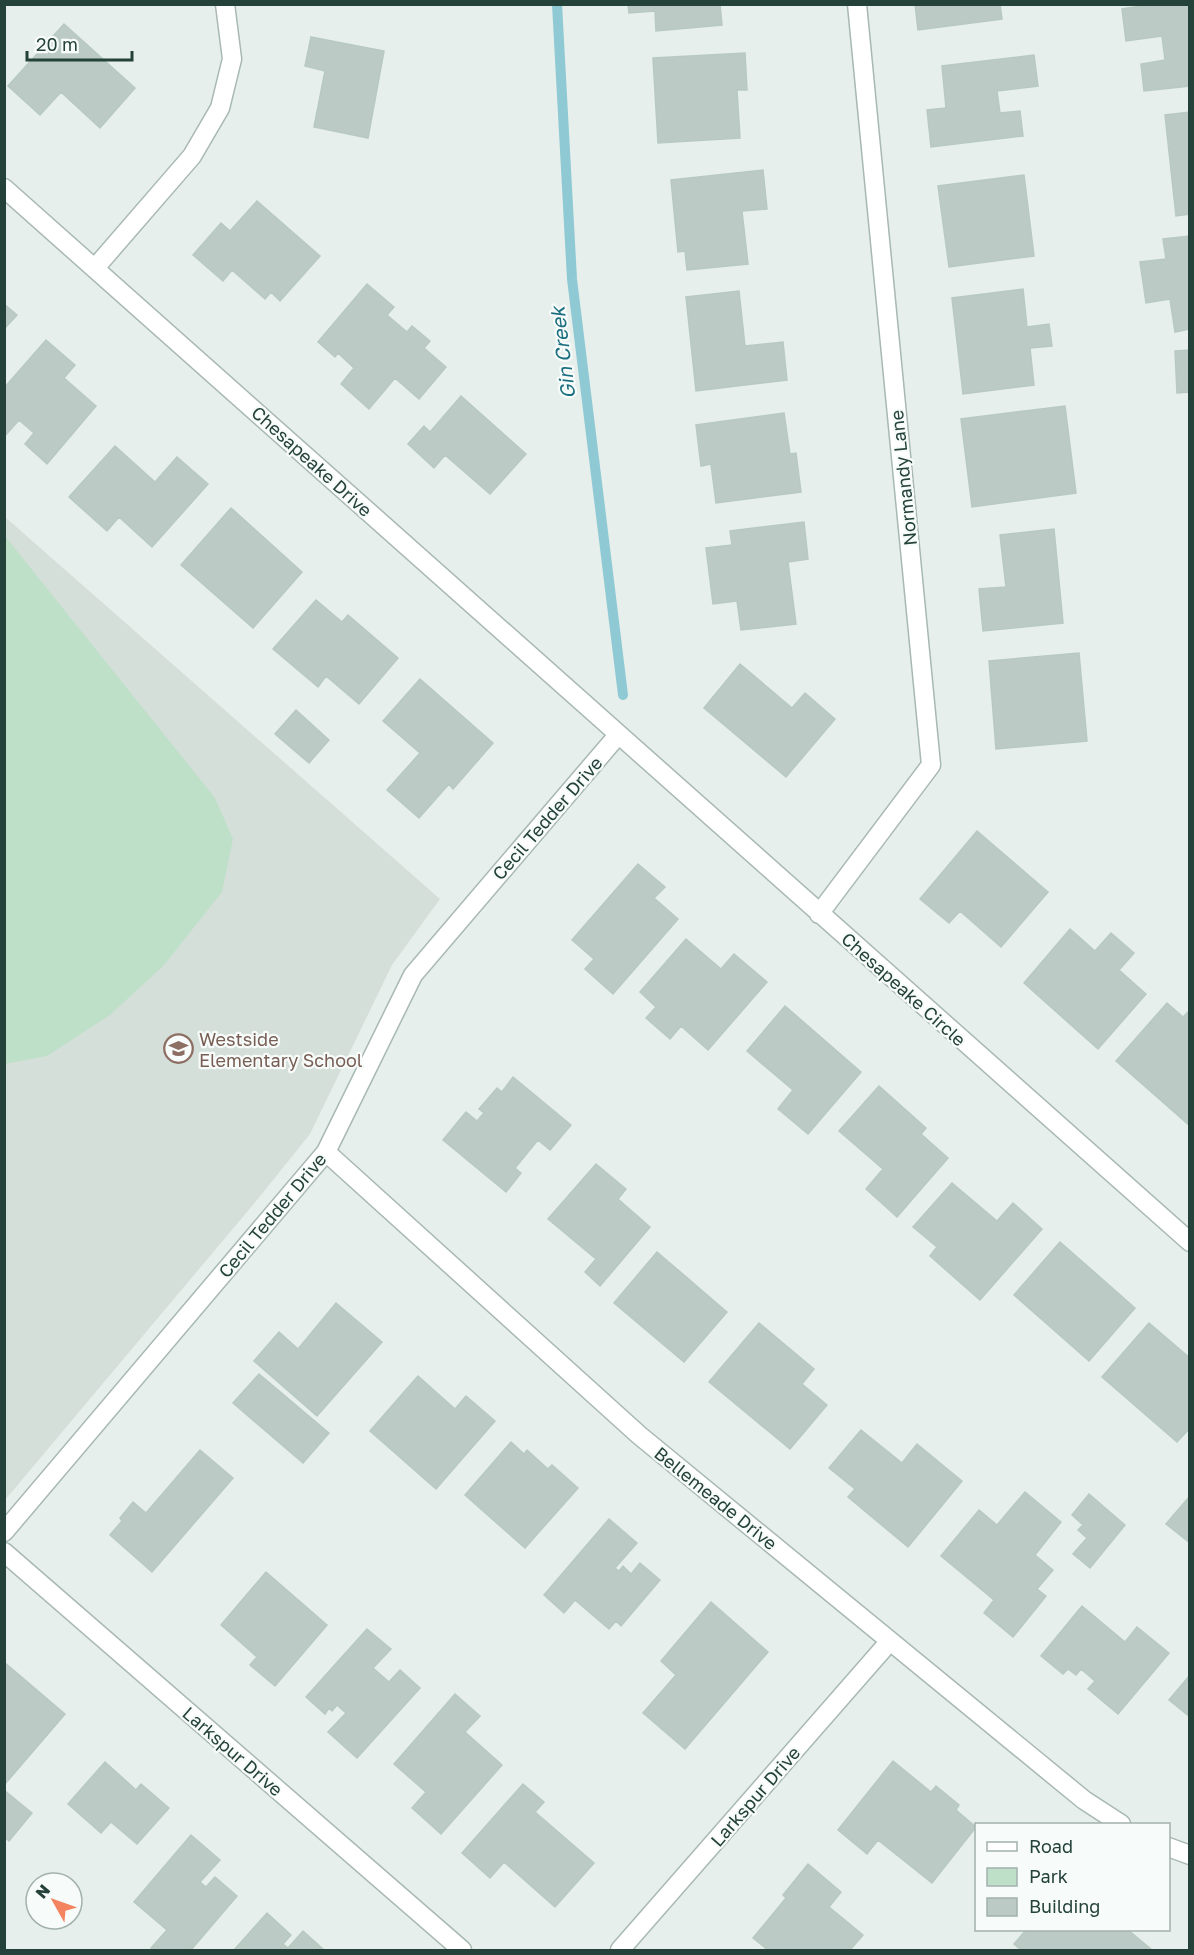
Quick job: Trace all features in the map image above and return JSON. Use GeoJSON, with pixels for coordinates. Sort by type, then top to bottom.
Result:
{"type":"FeatureCollection","features":[{"type":"Feature","properties":{"kind":"street"},"geometry":{"type":"LineString","coordinates":[[95,268],[192,156],[220,108],[232,59],[225,4]]}},
{"type":"Feature","properties":{"kind":"street","name":"Normandy Lane"},"geometry":{"type":"LineString","coordinates":[[819,914],[931,765],[857,4]]}},
{"type":"Feature","properties":{"kind":"street","name":"Chesapeake Drive"},"geometry":{"type":"LineString","coordinates":[[4,188],[618,735]]}},
{"type":"Feature","properties":{"kind":"street","name":"Chesapeake Circle"},"geometry":{"type":"LineString","coordinates":[[618,735],[1190,1242]]}},
{"type":"Feature","properties":{"kind":"street","name":"Cecil Tedder Drive"},"geometry":{"type":"LineString","coordinates":[[4,1532],[326,1152],[413,975],[618,735]]}},
{"type":"Feature","properties":{"kind":"street","name":"Bellemeade Drive"},"geometry":{"type":"LineString","coordinates":[[326,1152],[639,1435],[1084,1800],[1119,1823]]}},
{"type":"Feature","properties":{"kind":"street","name":"Larkspur Drive"},"geometry":{"type":"LineString","coordinates":[[4,1552],[462,1950]]}},
{"type":"Feature","properties":{"kind":"street","name":"Larkspur Drive"},"geometry":{"type":"LineString","coordinates":[[620,1950],[890,1641]]}},
{"type":"Feature","properties":{"kind":"street"},"geometry":{"type":"LineString","coordinates":[[1170,1848],[1190,1855]]}},
{"type":"Feature","properties":{"kind":"shaded area","name":"Westside Elementary School"},"geometry":{"type":"Polygon","coordinates":[[[5,517],[440,899],[392,965],[310,1134],[5,1500],[5,517]]]}},
{"type":"Feature","properties":{"kind":"green space"},"geometry":{"type":"Polygon","coordinates":[[[5,536],[215,798],[233,839],[222,892],[164,965],[110,1015],[47,1056],[5,1064],[5,536]]]}},
{"type":"Feature","properties":{"kind":"building"},"geometry":{"type":"Polygon","coordinates":[[[628,4],[720,4],[722,25],[656,31],[655,11],[629,13],[628,4]]]}},
{"type":"Feature","properties":{"kind":"building"},"geometry":{"type":"Polygon","coordinates":[[[915,4],[1000,4],[1002,19],[918,30],[915,4]]]}},
{"type":"Feature","properties":{"kind":"building"},"geometry":{"type":"Polygon","coordinates":[[[1155,4],[1190,4],[1190,86],[1144,91],[1141,64],[1165,60],[1162,36],[1126,41],[1122,9],[1155,4]]]}},
{"type":"Feature","properties":{"kind":"building"},"geometry":{"type":"Polygon","coordinates":[[[64,24],[135,88],[100,128],[61,92],[40,115],[8,86],[64,24]]]}},
{"type":"Feature","properties":{"kind":"building"},"geometry":{"type":"Polygon","coordinates":[[[311,37],[384,51],[368,138],[314,127],[325,71],[305,66],[311,37]]]}},
{"type":"Feature","properties":{"kind":"building"},"geometry":{"type":"Polygon","coordinates":[[[745,53],[747,90],[737,90],[740,138],[658,143],[653,58],[745,53]]]}},
{"type":"Feature","properties":{"kind":"building"},"geometry":{"type":"Polygon","coordinates":[[[1034,55],[1038,86],[997,91],[1000,113],[1020,111],[1023,136],[931,147],[927,110],[946,108],[942,66],[1034,55]]]}},
{"type":"Feature","properties":{"kind":"building"},"geometry":{"type":"Polygon","coordinates":[[[1190,112],[1190,214],[1176,216],[1165,115],[1190,112]]]}},
{"type":"Feature","properties":{"kind":"building"},"geometry":{"type":"Polygon","coordinates":[[[763,170],[767,209],[742,211],[748,264],[687,270],[685,251],[678,252],[671,180],[763,170]]]}},
{"type":"Feature","properties":{"kind":"building"},"geometry":{"type":"Polygon","coordinates":[[[1024,175],[1034,256],[949,267],[938,186],[1024,175]]]}},
{"type":"Feature","properties":{"kind":"building"},"geometry":{"type":"Polygon","coordinates":[[[257,201],[320,256],[280,301],[271,292],[265,299],[232,270],[223,281],[193,255],[221,223],[230,231],[257,201]]]}},
{"type":"Feature","properties":{"kind":"building"},"geometry":{"type":"Polygon","coordinates":[[[1190,236],[1190,329],[1175,332],[1170,299],[1146,303],[1140,262],[1166,259],[1163,239],[1190,236]]]}},
{"type":"Feature","properties":{"kind":"building"},"geometry":{"type":"Polygon","coordinates":[[[367,284],[394,307],[387,315],[407,332],[412,326],[430,341],[424,348],[446,367],[419,399],[395,378],[369,409],[341,384],[354,368],[338,353],[335,357],[318,342],[367,284]]]}},
{"type":"Feature","properties":{"kind":"building"},"geometry":{"type":"Polygon","coordinates":[[[1023,289],[1027,327],[1049,324],[1052,346],[1030,348],[1034,385],[963,394],[952,298],[1023,289]]]}},
{"type":"Feature","properties":{"kind":"building"},"geometry":{"type":"Polygon","coordinates":[[[739,291],[745,346],[783,342],[787,380],[696,391],[686,297],[739,291]]]}},
{"type":"Feature","properties":{"kind":"building"},"geometry":{"type":"Polygon","coordinates":[[[4,304],[17,315],[4,329],[4,304]]]}},
{"type":"Feature","properties":{"kind":"building"},"geometry":{"type":"Polygon","coordinates":[[[46,340],[75,365],[64,378],[96,406],[47,464],[25,444],[34,433],[19,420],[4,437],[4,388],[46,340]]]}},
{"type":"Feature","properties":{"kind":"building"},"geometry":{"type":"Polygon","coordinates":[[[1190,350],[1190,392],[1177,393],[1175,351],[1190,350]]]}},
{"type":"Feature","properties":{"kind":"building"},"geometry":{"type":"Polygon","coordinates":[[[461,396],[526,454],[490,494],[445,455],[434,468],[408,444],[424,426],[430,432],[461,396]]]}},
{"type":"Feature","properties":{"kind":"building"},"geometry":{"type":"Polygon","coordinates":[[[1065,406],[1076,493],[972,507],[961,419],[1065,406]]]}},
{"type":"Feature","properties":{"kind":"building"},"geometry":{"type":"Polygon","coordinates":[[[784,413],[790,454],[796,453],[801,492],[716,503],[711,464],[701,466],[696,425],[784,413]]]}},
{"type":"Feature","properties":{"kind":"building"},"geometry":{"type":"Polygon","coordinates":[[[115,446],[155,482],[177,457],[208,484],[152,547],[119,517],[107,531],[69,497],[115,446]]]}},
{"type":"Feature","properties":{"kind":"building"},"geometry":{"type":"Polygon","coordinates":[[[231,508],[302,572],[253,628],[181,565],[231,508]]]}},
{"type":"Feature","properties":{"kind":"building"},"geometry":{"type":"Polygon","coordinates":[[[804,522],[808,559],[788,562],[796,624],[741,630],[737,601],[713,604],[706,548],[732,545],[730,531],[804,522]]]}},
{"type":"Feature","properties":{"kind":"building"},"geometry":{"type":"Polygon","coordinates":[[[1054,529],[1063,623],[983,631],[979,589],[1006,587],[1000,535],[1054,529]]]}},
{"type":"Feature","properties":{"kind":"building"},"geometry":{"type":"Polygon","coordinates":[[[316,600],[342,622],[348,615],[398,658],[359,704],[326,676],[318,687],[273,649],[316,600]]]}},
{"type":"Feature","properties":{"kind":"building"},"geometry":{"type":"Polygon","coordinates":[[[1079,653],[1087,741],[996,749],[989,661],[1079,653]]]}},
{"type":"Feature","properties":{"kind":"building"},"geometry":{"type":"Polygon","coordinates":[[[740,664],[792,708],[805,693],[835,719],[786,777],[704,708],[740,664]]]}},
{"type":"Feature","properties":{"kind":"building"},"geometry":{"type":"Polygon","coordinates":[[[420,679],[493,743],[453,789],[449,784],[419,818],[387,790],[420,753],[383,721],[420,679]]]}},
{"type":"Feature","properties":{"kind":"building"},"geometry":{"type":"Polygon","coordinates":[[[296,710],[329,740],[309,763],[275,734],[296,710]]]}},
{"type":"Feature","properties":{"kind":"building"},"geometry":{"type":"Polygon","coordinates":[[[977,831],[1048,892],[1001,947],[960,911],[949,923],[920,899],[977,831]]]}},
{"type":"Feature","properties":{"kind":"building"},"geometry":{"type":"Polygon","coordinates":[[[638,864],[665,887],[654,898],[678,919],[613,994],[585,969],[594,959],[572,940],[638,864]]]}},
{"type":"Feature","properties":{"kind":"building"},"geometry":{"type":"Polygon","coordinates":[[[1070,929],[1095,951],[1111,933],[1134,953],[1119,970],[1146,994],[1098,1049],[1024,983],[1070,929]]]}},
{"type":"Feature","properties":{"kind":"building"},"geometry":{"type":"Polygon","coordinates":[[[686,939],[721,969],[734,954],[767,982],[708,1050],[681,1026],[670,1039],[646,1018],[656,1007],[640,992],[686,939]]]}},
{"type":"Feature","properties":{"kind":"building"},"geometry":{"type":"Polygon","coordinates":[[[1167,1003],[1183,1017],[1190,1010],[1189,1125],[1116,1061],[1167,1003]]]}},
{"type":"Feature","properties":{"kind":"building"},"geometry":{"type":"Polygon","coordinates":[[[785,1006],[861,1072],[808,1134],[778,1109],[793,1090],[747,1051],[785,1006]]]}},
{"type":"Feature","properties":{"kind":"building"},"geometry":{"type":"Polygon","coordinates":[[[513,1077],[571,1125],[550,1150],[538,1140],[515,1168],[521,1173],[506,1192],[443,1140],[466,1112],[477,1121],[484,1113],[479,1109],[497,1088],[502,1092],[513,1077]]]}},
{"type":"Feature","properties":{"kind":"building"},"geometry":{"type":"Polygon","coordinates":[[[879,1086],[926,1128],[921,1134],[948,1158],[897,1217],[866,1189],[883,1169],[839,1131],[879,1086]]]}},
{"type":"Feature","properties":{"kind":"building"},"geometry":{"type":"Polygon","coordinates":[[[596,1164],[626,1189],[618,1199],[650,1227],[600,1286],[585,1272],[596,1259],[548,1219],[596,1164]]]}},
{"type":"Feature","properties":{"kind":"building"},"geometry":{"type":"Polygon","coordinates":[[[952,1183],[997,1221],[1013,1203],[1042,1229],[980,1300],[930,1256],[937,1247],[913,1227],[952,1183]]]}},
{"type":"Feature","properties":{"kind":"building"},"geometry":{"type":"Polygon","coordinates":[[[1060,1242],[1135,1308],[1089,1361],[1014,1295],[1060,1242]]]}},
{"type":"Feature","properties":{"kind":"building"},"geometry":{"type":"Polygon","coordinates":[[[657,1252],[727,1312],[684,1362],[614,1303],[657,1252]]]}},
{"type":"Feature","properties":{"kind":"building"},"geometry":{"type":"Polygon","coordinates":[[[336,1303],[382,1342],[317,1416],[254,1361],[279,1332],[298,1349],[336,1303]]]}},
{"type":"Feature","properties":{"kind":"building"},"geometry":{"type":"Polygon","coordinates":[[[759,1323],[814,1369],[802,1384],[827,1405],[790,1449],[709,1382],[759,1323]]]}},
{"type":"Feature","properties":{"kind":"building"},"geometry":{"type":"Polygon","coordinates":[[[1149,1323],[1190,1358],[1190,1428],[1177,1442],[1102,1377],[1149,1323]]]}},
{"type":"Feature","properties":{"kind":"building"},"geometry":{"type":"Polygon","coordinates":[[[259,1374],[329,1433],[303,1463],[233,1403],[259,1374]]]}},
{"type":"Feature","properties":{"kind":"building"},"geometry":{"type":"Polygon","coordinates":[[[418,1376],[455,1409],[466,1396],[495,1421],[436,1489],[370,1431],[418,1376]]]}},
{"type":"Feature","properties":{"kind":"building"},"geometry":{"type":"Polygon","coordinates":[[[861,1430],[902,1463],[917,1444],[962,1481],[908,1547],[848,1497],[855,1489],[829,1468],[861,1430]]]}},
{"type":"Feature","properties":{"kind":"building"},"geometry":{"type":"Polygon","coordinates":[[[511,1442],[524,1454],[527,1450],[548,1469],[552,1465],[578,1488],[525,1548],[465,1495],[511,1442]]]}},
{"type":"Feature","properties":{"kind":"building"},"geometry":{"type":"Polygon","coordinates":[[[200,1450],[233,1478],[152,1572],[110,1535],[122,1521],[120,1518],[133,1502],[146,1513],[200,1450]]]}},
{"type":"Feature","properties":{"kind":"building"},"geometry":{"type":"Polygon","coordinates":[[[1025,1492],[1061,1522],[1035,1555],[1053,1570],[1037,1589],[1046,1596],[1013,1637],[984,1613],[994,1600],[941,1556],[979,1510],[997,1525],[1025,1492]]]}},
{"type":"Feature","properties":{"kind":"building"},"geometry":{"type":"Polygon","coordinates":[[[1089,1494],[1125,1525],[1090,1568],[1073,1554],[1087,1538],[1078,1530],[1083,1525],[1072,1515],[1089,1494]]]}},
{"type":"Feature","properties":{"kind":"building"},"geometry":{"type":"Polygon","coordinates":[[[1190,1498],[1190,1543],[1166,1524],[1190,1498]]]}},
{"type":"Feature","properties":{"kind":"building"},"geometry":{"type":"Polygon","coordinates":[[[609,1519],[637,1543],[615,1568],[619,1571],[623,1566],[631,1574],[640,1563],[660,1580],[621,1626],[616,1621],[609,1629],[575,1600],[564,1613],[544,1595],[609,1519]]]}},
{"type":"Feature","properties":{"kind":"building"},"geometry":{"type":"Polygon","coordinates":[[[266,1572],[327,1625],[275,1686],[250,1665],[257,1657],[221,1625],[266,1572]]]}},
{"type":"Feature","properties":{"kind":"building"},"geometry":{"type":"Polygon","coordinates":[[[711,1602],[768,1652],[685,1749],[643,1713],[676,1675],[661,1661],[711,1602]]]}},
{"type":"Feature","properties":{"kind":"building"},"geometry":{"type":"Polygon","coordinates":[[[1082,1606],[1125,1642],[1137,1627],[1169,1653],[1118,1714],[1088,1689],[1095,1681],[1081,1669],[1076,1675],[1068,1669],[1063,1674],[1041,1656],[1082,1606]]]}},
{"type":"Feature","properties":{"kind":"building"},"geometry":{"type":"Polygon","coordinates":[[[367,1629],[391,1649],[373,1668],[389,1682],[400,1670],[420,1688],[357,1758],[328,1732],[346,1713],[337,1705],[332,1711],[329,1708],[325,1714],[306,1697],[367,1629]]]}},
{"type":"Feature","properties":{"kind":"building"},"geometry":{"type":"Polygon","coordinates":[[[4,1662],[65,1714],[5,1784],[4,1784],[4,1662]]]}},
{"type":"Feature","properties":{"kind":"building"},"geometry":{"type":"Polygon","coordinates":[[[1190,1675],[1190,1717],[1169,1700],[1190,1675]]]}},
{"type":"Feature","properties":{"kind":"building"},"geometry":{"type":"Polygon","coordinates":[[[455,1694],[480,1716],[465,1732],[502,1765],[441,1834],[412,1808],[426,1792],[394,1764],[455,1694]]]}},
{"type":"Feature","properties":{"kind":"building"},"geometry":{"type":"Polygon","coordinates":[[[893,1761],[931,1792],[936,1786],[959,1805],[956,1810],[975,1826],[932,1883],[878,1840],[867,1854],[838,1830],[893,1761]]]}},
{"type":"Feature","properties":{"kind":"building"},"geometry":{"type":"Polygon","coordinates":[[[105,1762],[136,1790],[141,1784],[169,1808],[137,1844],[111,1822],[101,1833],[68,1804],[105,1762]]]}},
{"type":"Feature","properties":{"kind":"building"},"geometry":{"type":"Polygon","coordinates":[[[523,1784],[544,1802],[535,1812],[594,1863],[555,1907],[504,1862],[490,1878],[462,1853],[523,1784]]]}},
{"type":"Feature","properties":{"kind":"building"},"geometry":{"type":"Polygon","coordinates":[[[4,1790],[32,1813],[9,1841],[4,1837],[4,1790]]]}},
{"type":"Feature","properties":{"kind":"building"},"geometry":{"type":"Polygon","coordinates":[[[191,1835],[220,1860],[200,1882],[206,1887],[215,1877],[237,1896],[191,1950],[154,1950],[151,1948],[167,1930],[134,1902],[191,1835]]]}},
{"type":"Feature","properties":{"kind":"building"},"geometry":{"type":"Polygon","coordinates":[[[808,1864],[841,1892],[829,1907],[863,1935],[850,1950],[768,1950],[753,1938],[786,1898],[783,1895],[808,1864]]]}},
{"type":"Feature","properties":{"kind":"building"},"geometry":{"type":"Polygon","coordinates":[[[267,1913],[291,1935],[283,1944],[288,1948],[303,1931],[324,1950],[234,1950],[267,1913]]]}},
{"type":"Feature","properties":{"kind":"building"},"geometry":{"type":"Polygon","coordinates":[[[1025,1931],[1129,1931],[1152,1950],[1021,1950],[1014,1944],[1025,1931]]]}},
{"type":"Feature","properties":{"kind":"waterway","name":"Gin Creek"},"geometry":{"type":"LineString","coordinates":[[557,4],[572,279],[623,695]]}},
{"type":"Feature","properties":{"kind":"place","name":"Westside Elementary School"},"geometry":{"type":"Point","coordinates":[178,1049]}}]}
